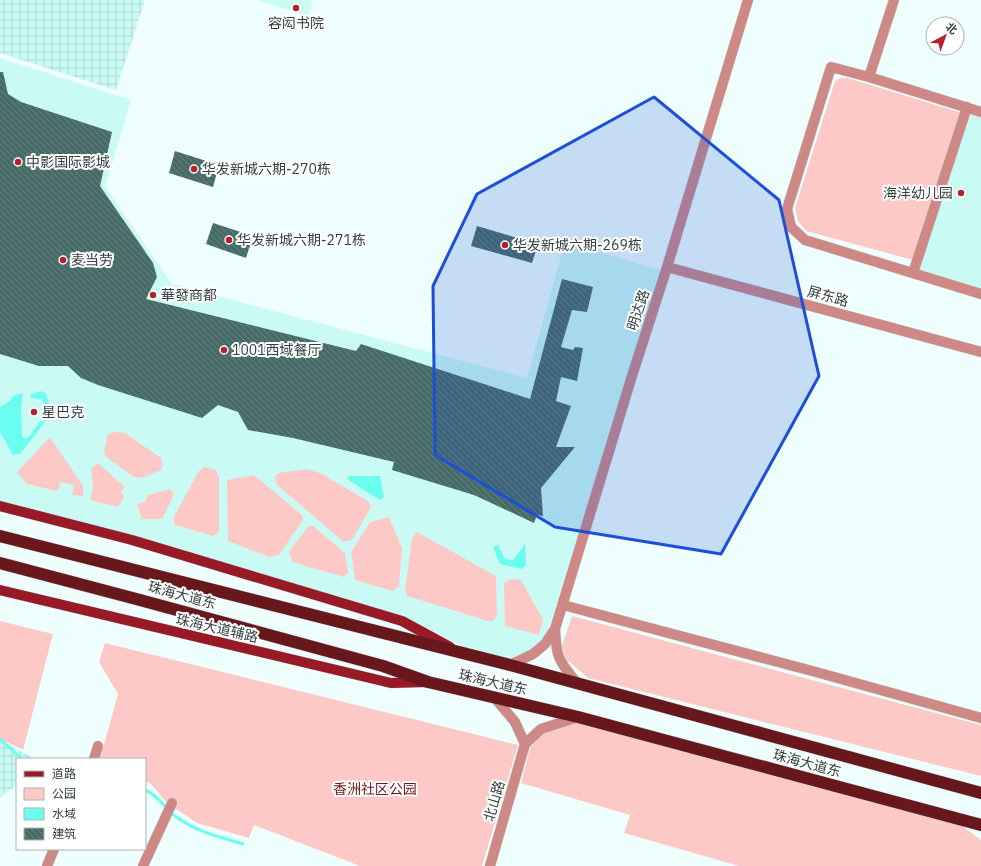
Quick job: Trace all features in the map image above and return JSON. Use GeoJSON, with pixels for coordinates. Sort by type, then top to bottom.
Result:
{"type":"FeatureCollection","features":[{"type":"Feature","properties":{"kind":"highway","name":"珠海大道东"},"geometry":{"type":"LineString","coordinates":[[0,536],[576,682],[981,793]]}},
{"type":"Feature","properties":{"kind":"highway","name":"珠海大道东"},"geometry":{"type":"LineString","coordinates":[[0,563],[384,666],[428,682],[578,717],[981,825]]}},
{"type":"Feature","properties":{"kind":"highway"},"geometry":{"type":"LineString","coordinates":[[966,790],[981,788]]}},
{"type":"Feature","properties":{"kind":"highway"},"geometry":{"type":"LineString","coordinates":[[956,818],[981,834]]}},
{"type":"Feature","properties":{"kind":"main road"},"geometry":{"type":"LineString","coordinates":[[0,506],[132,540],[402,621],[460,652]]}},
{"type":"Feature","properties":{"kind":"main road","name":"珠海大道辅路"},"geometry":{"type":"LineString","coordinates":[[0,590],[391,683],[428,682]]}},
{"type":"Feature","properties":{"kind":"street","name":"明达路"},"geometry":{"type":"LineString","coordinates":[[510,665],[533,654],[545,644],[554,629],[667,267],[748,0]]}},
{"type":"Feature","properties":{"kind":"street"},"geometry":{"type":"LineString","coordinates":[[869,77],[894,0]]}},
{"type":"Feature","properties":{"kind":"street"},"geometry":{"type":"LineString","coordinates":[[981,112],[869,77],[831,68],[787,209],[791,227],[805,240],[981,294]]}},
{"type":"Feature","properties":{"kind":"street"},"geometry":{"type":"LineString","coordinates":[[913,273],[967,107]]}},
{"type":"Feature","properties":{"kind":"street","name":"屏东路"},"geometry":{"type":"LineString","coordinates":[[667,267],[981,352]]}},
{"type":"Feature","properties":{"kind":"street"},"geometry":{"type":"LineString","coordinates":[[562,605],[816,672],[981,718]]}},
{"type":"Feature","properties":{"kind":"street","name":"明达路"},"geometry":{"type":"LineString","coordinates":[[554,629],[556,649],[562,665],[576,682]]}},
{"type":"Feature","properties":{"kind":"street"},"geometry":{"type":"LineString","coordinates":[[494,697],[515,722],[525,744],[541,729],[578,717]]}},
{"type":"Feature","properties":{"kind":"street","name":"北山路"},"geometry":{"type":"LineString","coordinates":[[490,866],[525,744]]}},
{"type":"Feature","properties":{"kind":"street"},"geometry":{"type":"LineString","coordinates":[[94,758],[98,746]]}},
{"type":"Feature","properties":{"kind":"street"},"geometry":{"type":"LineString","coordinates":[[143,866],[170,808]]}},
{"type":"Feature","properties":{"kind":"street"},"geometry":{"type":"LineString","coordinates":[[47,866],[54,850]]}},
{"type":"Feature","properties":{"kind":"highlighted area"},"geometry":{"type":"Polygon","coordinates":[[[654,97],[779,200],[819,376],[721,554],[555,527],[435,455],[433,286],[477,194],[654,97]]]}},
{"type":"Feature","properties":{"kind":"shaded area"},"geometry":{"type":"Polygon","coordinates":[[[0,0],[145,0],[116,90],[0,53],[0,0]]]}},
{"type":"Feature","properties":{"kind":"shaded area","name":"容闳书院"},"geometry":{"type":"Polygon","coordinates":[[[257,0],[313,0],[308,16],[257,0]]]}},
{"type":"Feature","properties":{"kind":"shaded area"},"geometry":{"type":"Polygon","coordinates":[[[0,58],[131,100],[105,187],[172,284],[527,378],[565,242],[660,270],[549,629],[542,640],[529,650],[509,660],[462,646],[403,616],[0,501],[0,58]]]}},
{"type":"Feature","properties":{"kind":"shaded area","name":"海洋幼儿园"},"geometry":{"type":"Polygon","coordinates":[[[969,111],[981,114],[981,291],[916,271],[969,111]]]}},
{"type":"Feature","properties":{"kind":"shaded area"},"geometry":{"type":"Polygon","coordinates":[[[0,740],[33,758],[16,758],[16,786],[0,797],[0,740]]]}},
{"type":"Feature","properties":{"kind":"green space"},"geometry":{"type":"Polygon","coordinates":[[[841,78],[848,78],[962,113],[913,260],[806,231],[798,221],[795,208],[835,81],[841,78]]]}},
{"type":"Feature","properties":{"kind":"green space"},"geometry":{"type":"Polygon","coordinates":[[[113,432],[125,433],[161,458],[163,464],[161,470],[142,478],[134,477],[106,457],[104,452],[107,436],[113,432]]]}},
{"type":"Feature","properties":{"kind":"green space"},"geometry":{"type":"Polygon","coordinates":[[[50,437],[83,486],[83,496],[72,495],[74,485],[60,482],[58,491],[27,484],[17,472],[50,437]]]}},
{"type":"Feature","properties":{"kind":"green space"},"geometry":{"type":"Polygon","coordinates":[[[98,463],[125,487],[121,491],[124,497],[118,507],[90,500],[93,487],[91,468],[98,463]]]}},
{"type":"Feature","properties":{"kind":"green space"},"geometry":{"type":"Polygon","coordinates":[[[205,467],[216,470],[219,477],[219,532],[213,536],[175,525],[173,518],[199,471],[205,467]]]}},
{"type":"Feature","properties":{"kind":"green space"},"geometry":{"type":"Polygon","coordinates":[[[307,469],[320,473],[368,501],[371,507],[352,540],[344,542],[277,485],[275,477],[278,473],[307,469]]]}},
{"type":"Feature","properties":{"kind":"green space"},"geometry":{"type":"Polygon","coordinates":[[[254,475],[302,515],[303,520],[279,555],[269,557],[228,541],[227,480],[254,475]]]}},
{"type":"Feature","properties":{"kind":"green space"},"geometry":{"type":"Polygon","coordinates":[[[170,489],[174,495],[162,519],[142,519],[137,504],[145,502],[148,495],[170,489]]]}},
{"type":"Feature","properties":{"kind":"green space"},"geometry":{"type":"Polygon","coordinates":[[[389,517],[402,548],[399,586],[393,591],[355,580],[351,552],[370,522],[389,517]]]}},
{"type":"Feature","properties":{"kind":"green space"},"geometry":{"type":"Polygon","coordinates":[[[312,525],[345,553],[348,573],[344,577],[292,562],[289,551],[308,527],[312,525]]]}},
{"type":"Feature","properties":{"kind":"green space"},"geometry":{"type":"Polygon","coordinates":[[[417,532],[496,576],[497,616],[493,621],[488,621],[407,596],[405,591],[412,538],[417,532]]]}},
{"type":"Feature","properties":{"kind":"green space"},"geometry":{"type":"Polygon","coordinates":[[[510,579],[521,580],[543,619],[539,635],[505,626],[504,583],[510,579]]]}},
{"type":"Feature","properties":{"kind":"green space"},"geometry":{"type":"Polygon","coordinates":[[[572,616],[981,725],[981,776],[588,678],[566,659],[562,646],[572,616]]]}},
{"type":"Feature","properties":{"kind":"green space"},"geometry":{"type":"Polygon","coordinates":[[[0,621],[53,634],[23,750],[0,739],[0,621]]]}},
{"type":"Feature","properties":{"kind":"green space","name":"香洲社区公园"},"geometry":{"type":"Polygon","coordinates":[[[105,643],[518,745],[482,866],[360,866],[254,825],[249,838],[197,823],[167,803],[150,783],[146,781],[146,758],[100,758],[118,694],[99,662],[105,643]]]}},
{"type":"Feature","properties":{"kind":"green space"},"geometry":{"type":"Polygon","coordinates":[[[579,720],[954,820],[981,840],[981,866],[739,866],[624,833],[630,815],[521,783],[530,748],[542,733],[579,720]]]}},
{"type":"Feature","properties":{"kind":"water"},"geometry":{"type":"Polygon","coordinates":[[[41,391],[46,394],[52,413],[20,454],[13,455],[0,432],[0,407],[10,401],[13,396],[23,393],[21,407],[22,437],[29,437],[40,421],[43,422],[49,413],[42,399],[31,398],[31,394],[41,391]]]}},
{"type":"Feature","properties":{"kind":"water"},"geometry":{"type":"Polygon","coordinates":[[[349,476],[380,476],[384,497],[380,500],[347,479],[349,476]]]}},
{"type":"Feature","properties":{"kind":"water"},"geometry":{"type":"Polygon","coordinates":[[[525,544],[526,565],[522,569],[500,564],[493,547],[498,545],[505,559],[513,560],[525,544]]]}},
{"type":"Feature","properties":{"kind":"building"},"geometry":{"type":"Polygon","coordinates":[[[0,72],[3,72],[8,94],[21,102],[112,132],[100,186],[153,263],[157,277],[146,299],[356,351],[361,344],[530,399],[562,279],[593,287],[587,312],[572,310],[561,347],[573,350],[575,347],[583,348],[577,381],[561,377],[556,401],[571,406],[556,447],[575,447],[541,488],[543,516],[537,515],[534,523],[474,495],[392,470],[394,462],[293,438],[248,430],[238,412],[218,405],[202,418],[98,385],[81,378],[68,366],[39,366],[0,354],[0,72]]]}},
{"type":"Feature","properties":{"kind":"building","name":"华发新城六期-270栋"},"geometry":{"type":"Polygon","coordinates":[[[175,151],[219,165],[213,187],[169,173],[175,151]]]}},
{"type":"Feature","properties":{"kind":"building","name":"华发新城六期-271栋"},"geometry":{"type":"Polygon","coordinates":[[[213,223],[253,236],[246,258],[206,244],[213,223]]]}},
{"type":"Feature","properties":{"kind":"building","name":"华发新城六期-269栋"},"geometry":{"type":"Polygon","coordinates":[[[477,226],[538,244],[532,263],[471,246],[477,226]]]}},
{"type":"Feature","properties":{"kind":"waterway"},"geometry":{"type":"LineString","coordinates":[[0,739],[21,758]]}},
{"type":"Feature","properties":{"kind":"waterway"},"geometry":{"type":"LineString","coordinates":[[146,790],[157,798],[171,813],[190,826],[243,844]]}},
{"type":"Feature","properties":{"kind":"place","name":"容闳书院"},"geometry":{"type":"Point","coordinates":[296,8]}},
{"type":"Feature","properties":{"kind":"place","name":"中影国际影城"},"geometry":{"type":"Point","coordinates":[18,162]}},
{"type":"Feature","properties":{"kind":"place","name":"华发新城六期-270栋"},"geometry":{"type":"Point","coordinates":[194,169]}},
{"type":"Feature","properties":{"kind":"place","name":"海洋幼儿园"},"geometry":{"type":"Point","coordinates":[961,193]}},
{"type":"Feature","properties":{"kind":"place","name":"华发新城六期-271栋"},"geometry":{"type":"Point","coordinates":[229,240]}},
{"type":"Feature","properties":{"kind":"place","name":"华发新城六期-269栋"},"geometry":{"type":"Point","coordinates":[505,245]}},
{"type":"Feature","properties":{"kind":"place","name":"麦当劳"},"geometry":{"type":"Point","coordinates":[63,260]}},
{"type":"Feature","properties":{"kind":"place","name":"華發商都"},"geometry":{"type":"Point","coordinates":[153,295]}},
{"type":"Feature","properties":{"kind":"place","name":"1001西域餐厅"},"geometry":{"type":"Point","coordinates":[224,350]}},
{"type":"Feature","properties":{"kind":"place","name":"星巴克"},"geometry":{"type":"Point","coordinates":[34,412]}}]}
